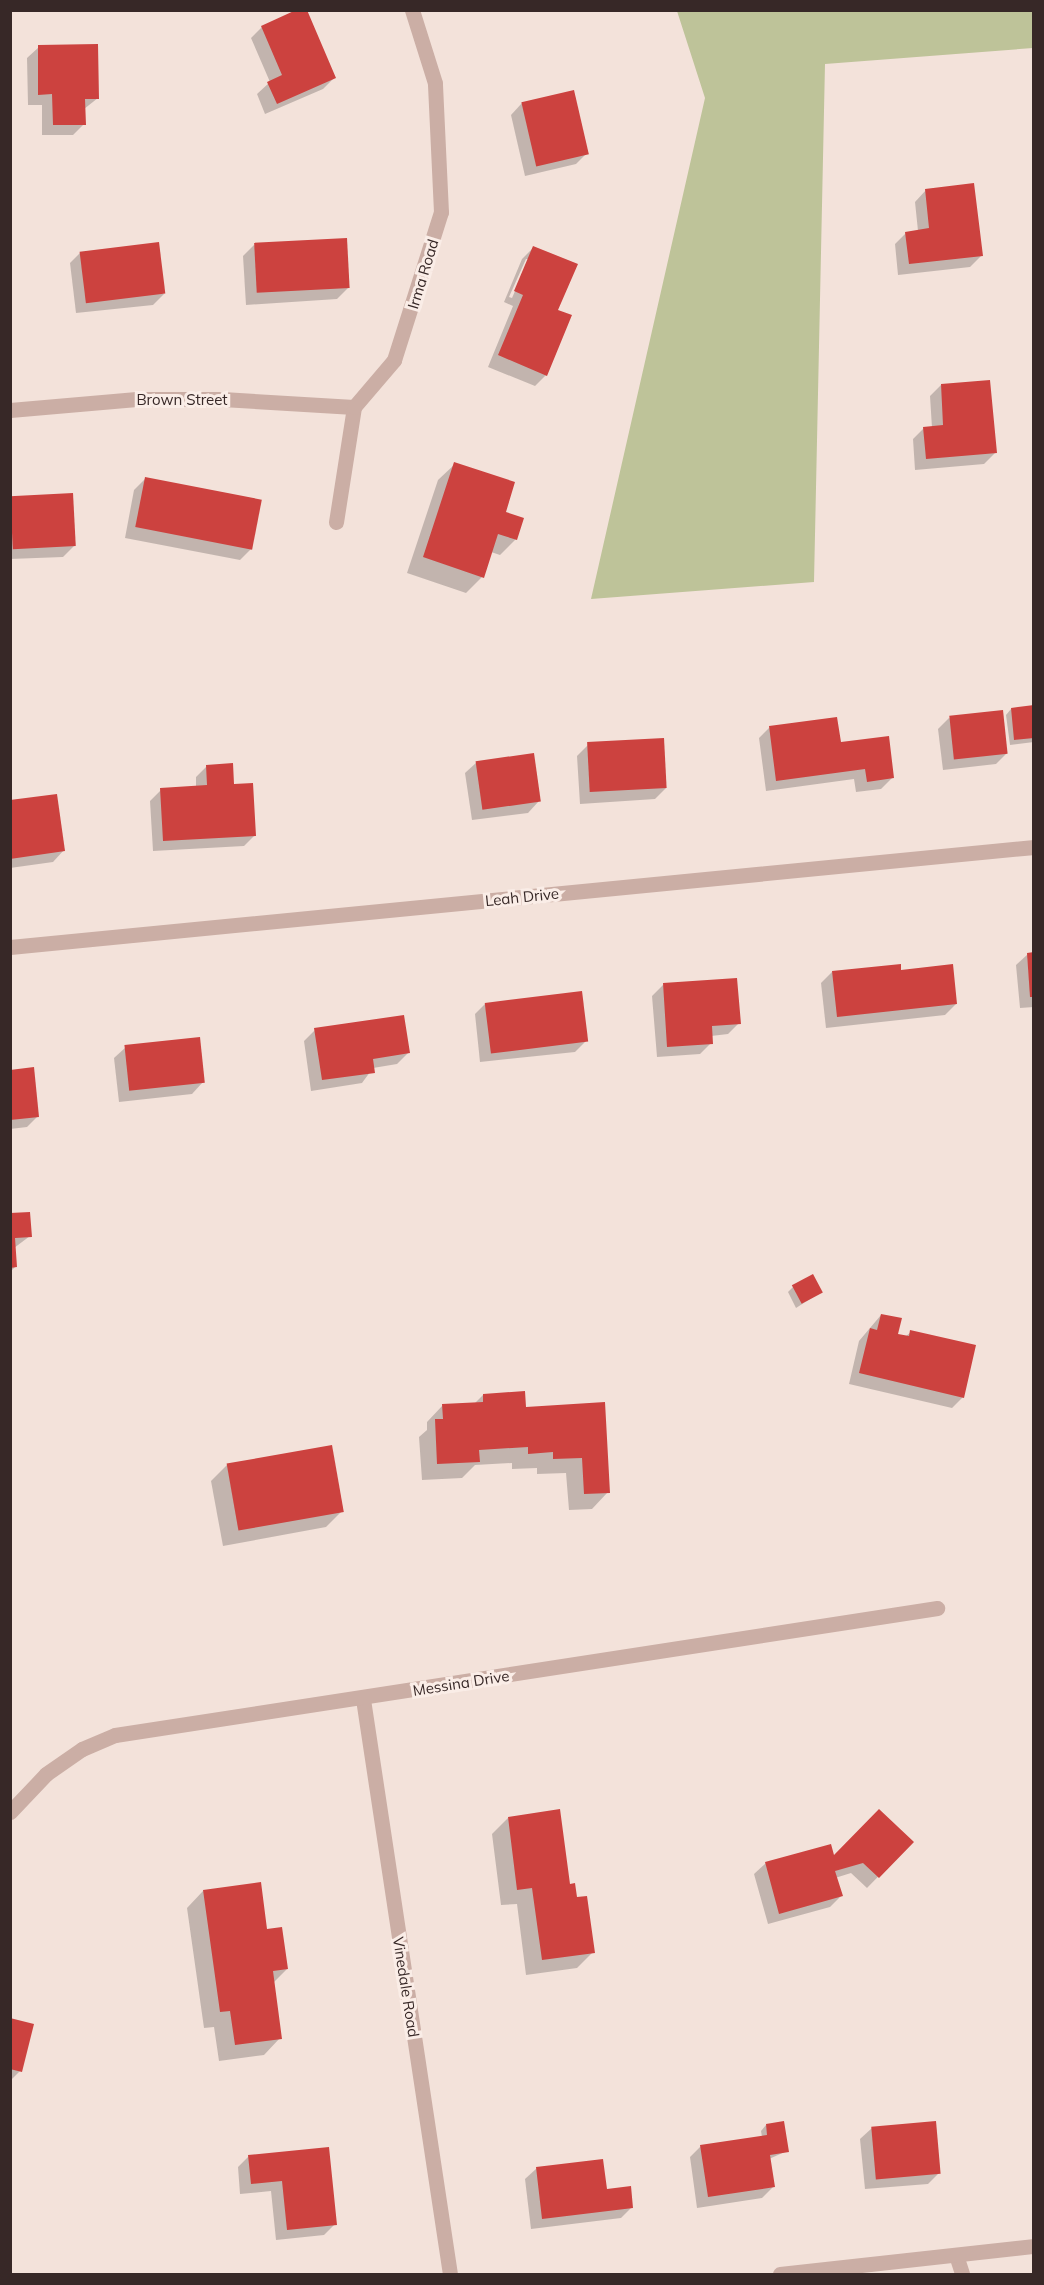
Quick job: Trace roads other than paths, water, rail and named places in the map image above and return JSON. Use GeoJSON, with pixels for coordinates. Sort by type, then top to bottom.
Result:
{"type":"FeatureCollection","features":[{"type":"Feature","properties":{"kind":"street","name":"Irma Road"},"geometry":{"type":"LineString","coordinates":[[354,407],[394,360],[441,212],[435,83],[412,10]]}},
{"type":"Feature","properties":{"kind":"street","name":"Brown Street"},"geometry":{"type":"LineString","coordinates":[[10,410],[137,399],[222,399],[354,407]]}},
{"type":"Feature","properties":{"kind":"street"},"geometry":{"type":"LineString","coordinates":[[336,522],[354,407]]}},
{"type":"Feature","properties":{"kind":"street","name":"Leah Drive"},"geometry":{"type":"LineString","coordinates":[[10,947],[1034,847]]}},
{"type":"Feature","properties":{"kind":"street","name":"Messina Drive"},"geometry":{"type":"LineString","coordinates":[[10,1812],[46,1774],[82,1749],[115,1735],[363,1699],[937,1608]]}},
{"type":"Feature","properties":{"kind":"street","name":"Vinedale Road"},"geometry":{"type":"LineString","coordinates":[[363,1699],[450,2274]]}},
{"type":"Feature","properties":{"kind":"street"},"geometry":{"type":"LineString","coordinates":[[780,2274],[1034,2246]]}},
{"type":"Feature","properties":{"kind":"street"},"geometry":{"type":"LineString","coordinates":[[956,2255],[962,2274]]}}]}
